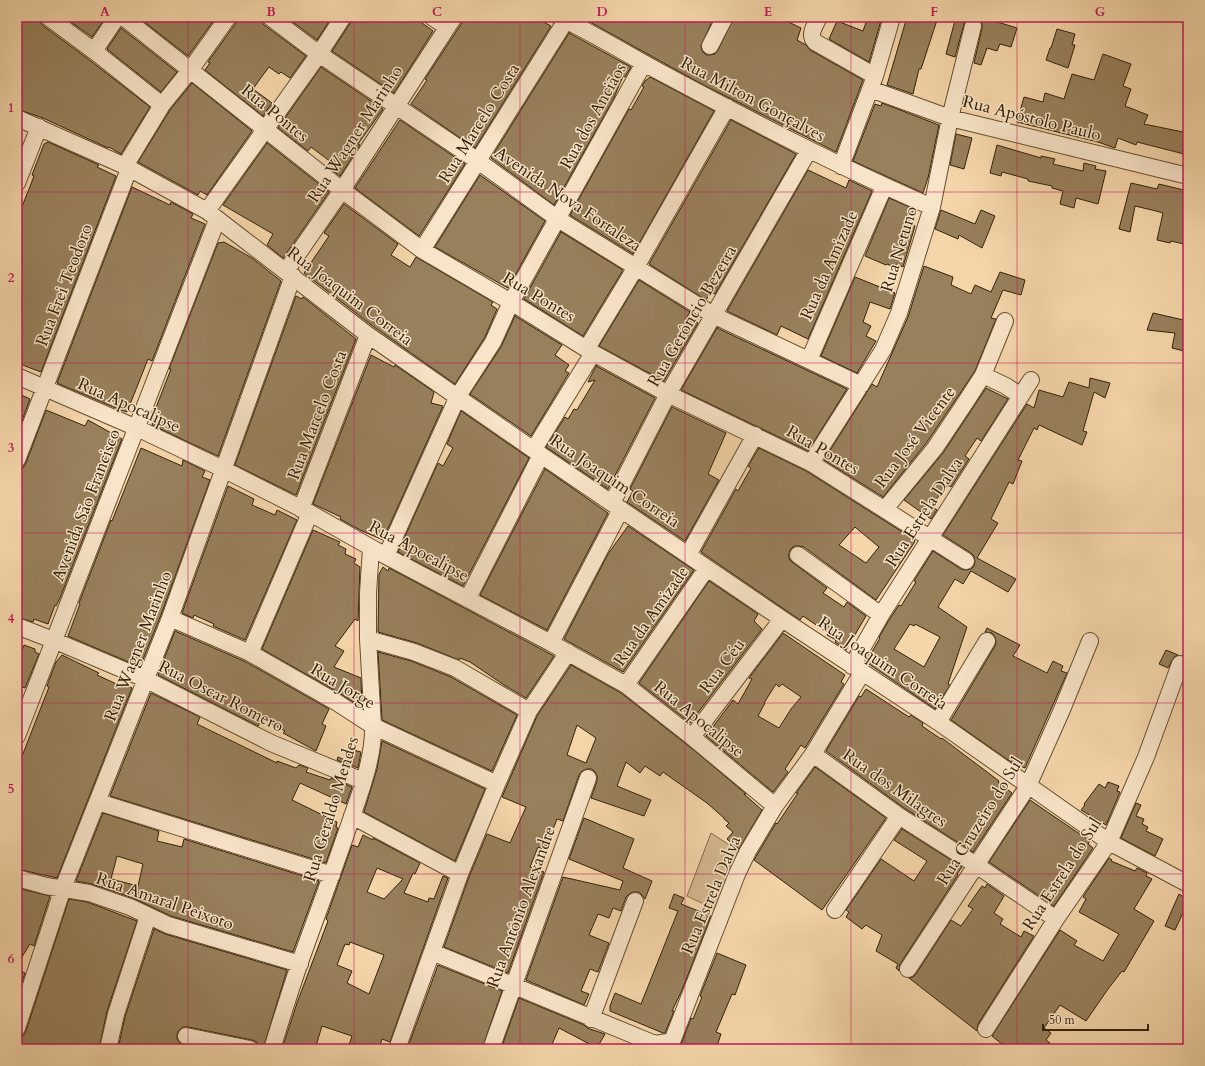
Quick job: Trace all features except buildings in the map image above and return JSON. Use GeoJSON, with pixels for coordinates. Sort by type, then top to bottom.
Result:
{"type":"FeatureCollection","features":[{"type":"Feature","properties":{"kind":"street"},"geometry":{"type":"LineString","coordinates":[[48,17],[162,105]]}},
{"type":"Feature","properties":{"kind":"street"},"geometry":{"type":"LineString","coordinates":[[94,51],[117,17]]}},
{"type":"Feature","properties":{"kind":"street","name":"Rua Pontes"},"geometry":{"type":"LineString","coordinates":[[123,17],[191,69],[342,190],[422,250],[590,350],[668,394],[811,462],[966,561]]}},
{"type":"Feature","properties":{"kind":"street","name":"Rua Frei Teodoro"},"geometry":{"type":"LineString","coordinates":[[17,460],[127,167],[162,105],[191,69],[228,17]]}},
{"type":"Feature","properties":{"kind":"street","name":"Avenida Nova Fortaleza"},"geometry":{"type":"LineString","coordinates":[[270,17],[319,54],[478,161],[558,219],[715,316],[861,385]]}},
{"type":"Feature","properties":{"kind":"street","name":"Avenida São Francisco"},"geometry":{"type":"LineString","coordinates":[[17,736],[137,428],[212,216],[265,129],[319,54],[343,17]]}},
{"type":"Feature","properties":{"kind":"street"},"geometry":{"type":"LineString","coordinates":[[432,17],[450,22]]}},
{"type":"Feature","properties":{"kind":"street"},"geometry":{"type":"LineString","coordinates":[[710,46],[726,17]]}},
{"type":"Feature","properties":{"kind":"street","name":"Rua Apóstolo Paulo"},"geometry":{"type":"LineString","coordinates":[[819,17],[811,34],[815,42],[872,83],[950,118],[1188,176]]}},
{"type":"Feature","properties":{"kind":"street"},"geometry":{"type":"LineString","coordinates":[[841,166],[872,83],[892,17]]}},
{"type":"Feature","properties":{"kind":"street","name":"Rua Milton Gonçalves"},"geometry":{"type":"LineString","coordinates":[[565,18],[644,63],[809,150],[932,207]]}},
{"type":"Feature","properties":{"kind":"street","name":"Rua Marcelo Costa"},"geometry":{"type":"LineString","coordinates":[[422,250],[565,18]]}},
{"type":"Feature","properties":{"kind":"street","name":"Rua Wagner Marinho"},"geometry":{"type":"LineString","coordinates":[[17,1028],[63,888],[170,618],[223,469],[289,274],[450,22]]}},
{"type":"Feature","properties":{"kind":"street","name":"Rua Netuno"},"geometry":{"type":"LineString","coordinates":[[811,462],[882,350],[899,313],[932,207],[950,118],[972,26]]}},
{"type":"Feature","properties":{"kind":"street","name":"Rua dos Anciãos"},"geometry":{"type":"LineString","coordinates":[[458,396],[493,342],[511,302],[644,63]]}},
{"type":"Feature","properties":{"kind":"street"},"geometry":{"type":"LineString","coordinates":[[468,598],[538,452],[590,350],[726,107]]}},
{"type":"Feature","properties":{"kind":"street","name":"Rua Joaquim Correia"},"geometry":{"type":"LineString","coordinates":[[17,118],[127,167],[212,216],[368,335],[707,568],[938,722],[1109,842],[1188,884]]}},
{"type":"Feature","properties":{"kind":"street"},"geometry":{"type":"LineString","coordinates":[[17,183],[39,127]]}},
{"type":"Feature","properties":{"kind":"street","name":"Rua Gerôncio Bezerra"},"geometry":{"type":"LineString","coordinates":[[551,643],[617,506],[668,394],[715,316],[809,150]]}},
{"type":"Feature","properties":{"kind":"street","name":"Rua da Amizade"},"geometry":{"type":"LineString","coordinates":[[809,360],[884,186]]}},
{"type":"Feature","properties":{"kind":"street","name":"Rua José Vicente"},"geometry":{"type":"LineString","coordinates":[[885,509],[936,448],[983,375],[1005,321]]}},
{"type":"Feature","properties":{"kind":"street","name":"Rua Marcelo Costa"},"geometry":{"type":"LineString","coordinates":[[250,653],[306,511],[368,335]]}},
{"type":"Feature","properties":{"kind":"street"},"geometry":{"type":"LineString","coordinates":[[983,375],[1006,386],[1021,396]]}},
{"type":"Feature","properties":{"kind":"street","name":"Rua Apocalipse"},"geometry":{"type":"LineString","coordinates":[[17,376],[137,428],[223,469],[306,511],[371,548],[568,652],[626,685],[692,736],[775,806]]}},
{"type":"Feature","properties":{"kind":"street","name":"Rua Estrela Dalva"},"geometry":{"type":"LineString","coordinates":[[591,1019],[655,1044],[668,1042],[673,1039],[737,874],[748,850],[775,806],[813,754],[857,669],[881,615],[1031,380]]}},
{"type":"Feature","properties":{"kind":"street"},"geometry":{"type":"LineString","coordinates":[[386,556],[458,396]]}},
{"type":"Feature","properties":{"kind":"street","name":"Rua da Amizade"},"geometry":{"type":"LineString","coordinates":[[688,554],[755,435]]}},
{"type":"Feature","properties":{"kind":"street","name":"Rua Geraldo Mendes"},"geometry":{"type":"LineString","coordinates":[[272,1049],[352,816],[374,739],[368,639],[368,593],[371,548]]}},
{"type":"Feature","properties":{"kind":"street"},"geometry":{"type":"LineString","coordinates":[[798,555],[881,615]]}},
{"type":"Feature","properties":{"kind":"street","name":"Rua da Amizade"},"geometry":{"type":"LineString","coordinates":[[626,685],[707,568]]}},
{"type":"Feature","properties":{"kind":"street","name":"Rua Jorge"},"geometry":{"type":"LineString","coordinates":[[170,618],[250,653],[336,702],[373,726],[497,784]]}},
{"type":"Feature","properties":{"kind":"street","name":"Rua Céu"},"geometry":{"type":"LineString","coordinates":[[692,736],[782,618]]}},
{"type":"Feature","properties":{"kind":"street","name":"Rua Oscar Romero"},"geometry":{"type":"LineString","coordinates":[[17,626],[54,640],[145,679],[271,743],[363,781]]}},
{"type":"Feature","properties":{"kind":"street"},"geometry":{"type":"LineString","coordinates":[[368,639],[414,652],[456,668],[529,711]]}},
{"type":"Feature","properties":{"kind":"street"},"geometry":{"type":"LineString","coordinates":[[938,722],[987,641]]}},
{"type":"Feature","properties":{"kind":"street","name":"Rua Cruzeiro do Sul"},"geometry":{"type":"LineString","coordinates":[[908,969],[1028,786],[1061,712],[1090,641]]}},
{"type":"Feature","properties":{"kind":"street"},"geometry":{"type":"LineString","coordinates":[[397,1049],[460,874],[497,784],[529,711],[568,652]]}},
{"type":"Feature","properties":{"kind":"street","name":"Rua Estrela do Sul"},"geometry":{"type":"LineString","coordinates":[[986,1029],[1056,919],[1109,842],[1146,757],[1180,664]]}},
{"type":"Feature","properties":{"kind":"street","name":"Rua dos Milagres"},"geometry":{"type":"LineString","coordinates":[[813,754],[899,816],[976,865],[1056,919]]}},
{"type":"Feature","properties":{"kind":"street","name":"Rua Antônio Alexandre"},"geometry":{"type":"LineString","coordinates":[[491,1049],[588,778]]}},
{"type":"Feature","properties":{"kind":"street"},"geometry":{"type":"LineString","coordinates":[[98,802],[332,876]]}},
{"type":"Feature","properties":{"kind":"street"},"geometry":{"type":"LineString","coordinates":[[352,816],[460,874]]}},
{"type":"Feature","properties":{"kind":"street"},"geometry":{"type":"LineString","coordinates":[[835,910],[899,816]]}},
{"type":"Feature","properties":{"kind":"street","name":"Rua Amaral Peixoto"},"geometry":{"type":"LineString","coordinates":[[17,878],[46,886],[88,893],[117,902],[168,925],[300,964]]}},
{"type":"Feature","properties":{"kind":"street"},"geometry":{"type":"LineString","coordinates":[[432,952],[591,1019],[635,901]]}},
{"type":"Feature","properties":{"kind":"street"},"geometry":{"type":"LineString","coordinates":[[108,1049],[116,1014],[148,916]]}},
{"type":"Feature","properties":{"kind":"street"},"geometry":{"type":"LineString","coordinates":[[186,1036],[250,1049]]}},
{"type":"Feature","properties":{"kind":"shaded area"},"geometry":{"type":"Polygon","coordinates":[[[711,833],[740,852],[716,910],[687,896],[711,833]]]}}]}
